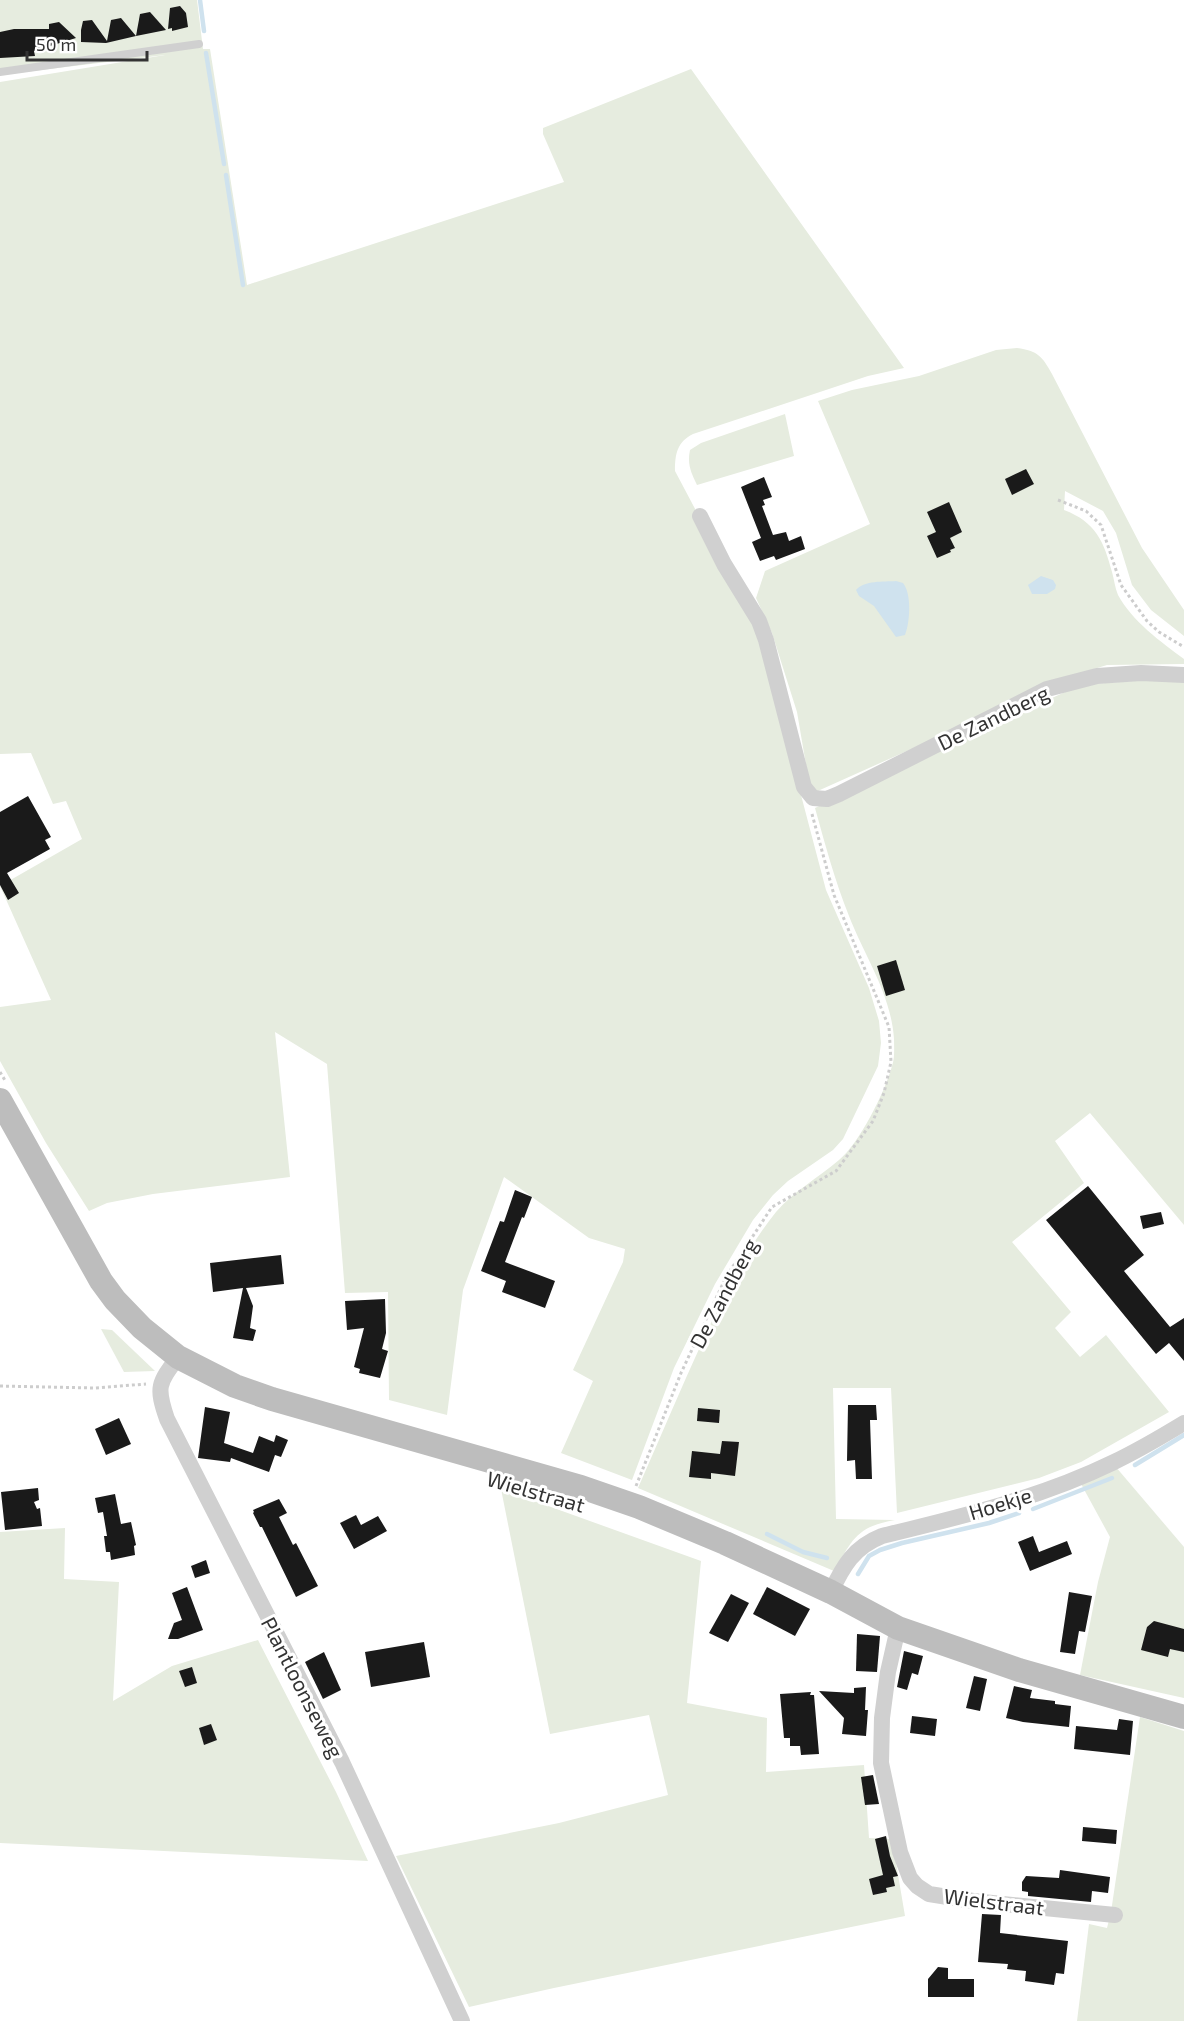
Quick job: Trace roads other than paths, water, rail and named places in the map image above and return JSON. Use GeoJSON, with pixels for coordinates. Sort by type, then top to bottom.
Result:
{"type":"FeatureCollection","features":[{"type":"Feature","properties":{"kind":"street","name":"De Zandberg"},"geometry":{"type":"LineString","coordinates":[[700,516],[724,564],[759,621],[804,787],[813,798],[827,799],[839,794],[1047,689],[1097,676],[1141,673],[1184,675]]}},
{"type":"Feature","properties":{"kind":"street","name":"Wielstraat"},"geometry":{"type":"LineString","coordinates":[[0,1100],[101,1281],[142,1328],[178,1357],[235,1386],[272,1399],[581,1487],[639,1506],[831,1592],[898,1628],[1019,1670],[1184,1717]]}},
{"type":"Feature","properties":{"kind":"street","name":"Plantloonseweg"},"geometry":{"type":"LineString","coordinates":[[178,1357],[160,1382],[160,1401],[167,1419],[342,1762],[462,2021]]}},
{"type":"Feature","properties":{"kind":"street","name":"Hoekje"},"geometry":{"type":"LineString","coordinates":[[831,1592],[838,1576],[858,1549],[869,1541],[1010,1502],[1069,1481],[1113,1463],[1184,1422]]}},
{"type":"Feature","properties":{"kind":"street","name":"Wielstraat"},"geometry":{"type":"LineString","coordinates":[[898,1628],[883,1706],[881,1763],[900,1852],[910,1878],[929,1894],[1115,1915]]}},
{"type":"Feature","properties":{"kind":"lane"},"geometry":{"type":"LineString","coordinates":[[0,72],[199,44]]}},
{"type":"Feature","properties":{"kind":"water"},"geometry":{"type":"Polygon","coordinates":[[[1041,576],[1053,580],[1056,585],[1055,589],[1047,594],[1032,594],[1028,585],[1041,576]]]}},
{"type":"Feature","properties":{"kind":"water"},"geometry":{"type":"Polygon","coordinates":[[[896,581],[903,583],[906,588],[909,609],[905,635],[896,637],[874,606],[859,596],[856,590],[869,583],[896,581]]]}},
{"type":"Feature","properties":{"kind":"waterway"},"geometry":{"type":"LineString","coordinates":[[200,0],[204,31]]}},
{"type":"Feature","properties":{"kind":"waterway"},"geometry":{"type":"LineString","coordinates":[[206,53],[224,164]]}},
{"type":"Feature","properties":{"kind":"waterway"},"geometry":{"type":"LineString","coordinates":[[226,175],[243,285]]}},
{"type":"Feature","properties":{"kind":"waterway"},"geometry":{"type":"LineString","coordinates":[[1135,1465],[1184,1435]]}},
{"type":"Feature","properties":{"kind":"waterway"},"geometry":{"type":"LineString","coordinates":[[1033,1509],[1112,1478]]}},
{"type":"Feature","properties":{"kind":"waterway"},"geometry":{"type":"LineString","coordinates":[[858,1574],[869,1556],[880,1550],[989,1523],[1019,1513]]}},
{"type":"Feature","properties":{"kind":"waterway"},"geometry":{"type":"LineString","coordinates":[[767,1534],[803,1552],[827,1558]]}}]}
